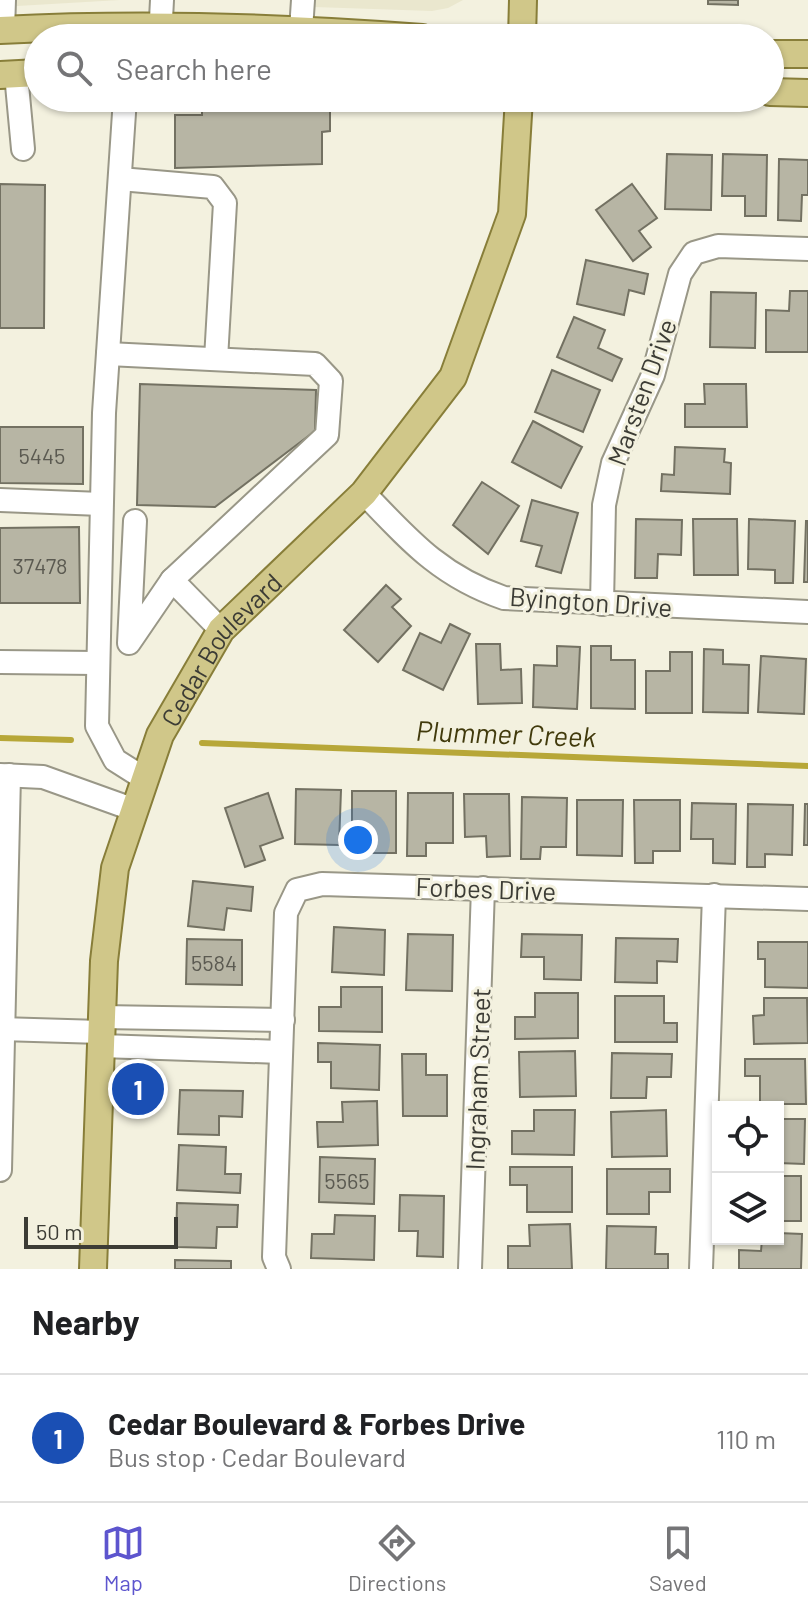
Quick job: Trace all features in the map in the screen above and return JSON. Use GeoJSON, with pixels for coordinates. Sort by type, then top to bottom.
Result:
{"type":"FeatureCollection","features":[{"type":"Feature","properties":{"kind":"main road"},"geometry":{"type":"LineString","coordinates":[[522,24],[523,0]]}},
{"type":"Feature","properties":{"kind":"main road"},"geometry":{"type":"LineString","coordinates":[[2,30],[24,29]]}},
{"type":"Feature","properties":{"kind":"main road"},"geometry":{"type":"LineString","coordinates":[[784,54],[808,54]]}},
{"type":"Feature","properties":{"kind":"main road"},"geometry":{"type":"LineString","coordinates":[[784,92],[808,93]]}},
{"type":"Feature","properties":{"kind":"main road","name":"Cedar Boulevard"},"geometry":{"type":"LineString","coordinates":[[93,1269],[101,1032],[115,868],[160,735],[221,630],[364,493],[453,377],[512,214],[518,112]]}},
{"type":"Feature","properties":{"kind":"street"},"geometry":{"type":"LineString","coordinates":[[2,30],[4,0]]}},
{"type":"Feature","properties":{"kind":"street"},"geometry":{"type":"LineString","coordinates":[[161,24],[162,0]]}},
{"type":"Feature","properties":{"kind":"street"},"geometry":{"type":"LineString","coordinates":[[301,24],[303,0]]}},
{"type":"Feature","properties":{"kind":"street"},"geometry":{"type":"LineString","coordinates":[[18,74],[23,149]]}},
{"type":"Feature","properties":{"kind":"street"},"geometry":{"type":"LineString","coordinates":[[124,112],[101,504],[97,726],[115,760],[145,779]]}},
{"type":"Feature","properties":{"kind":"street"},"geometry":{"type":"LineString","coordinates":[[120,179],[213,187],[225,203],[216,359]]}},
{"type":"Feature","properties":{"kind":"street","name":"Marsten Drive"},"geometry":{"type":"LineString","coordinates":[[602,604],[604,505],[613,463],[653,375],[680,274],[694,253],[718,246],[808,249]]}},
{"type":"Feature","properties":{"kind":"street"},"geometry":{"type":"LineString","coordinates":[[108,354],[315,364],[331,381],[327,435],[172,580],[129,643],[135,521]]}},
{"type":"Feature","properties":{"kind":"street","name":"Byington Drive"},"geometry":{"type":"LineString","coordinates":[[364,493],[432,563],[469,586],[504,598],[808,612]]}},
{"type":"Feature","properties":{"kind":"street"},"geometry":{"type":"LineString","coordinates":[[0,500],[101,504]]}},
{"type":"Feature","properties":{"kind":"street"},"geometry":{"type":"LineString","coordinates":[[172,580],[221,630]]}},
{"type":"Feature","properties":{"kind":"street"},"geometry":{"type":"LineString","coordinates":[[0,662],[96,663]]}},
{"type":"Feature","properties":{"kind":"street"},"geometry":{"type":"LineString","coordinates":[[0,1170],[4,775],[43,777],[135,810]]}},
{"type":"Feature","properties":{"kind":"street","name":"Forbes Drive"},"geometry":{"type":"LineString","coordinates":[[279,1269],[274,1257],[286,913],[297,890],[322,884],[808,899]]}},
{"type":"Feature","properties":{"kind":"street","name":"Ingraham Street"},"geometry":{"type":"LineString","coordinates":[[470,1269],[483,888]]}},
{"type":"Feature","properties":{"kind":"street"},"geometry":{"type":"LineString","coordinates":[[701,1269],[714,895]]}},
{"type":"Feature","properties":{"kind":"street"},"geometry":{"type":"LineString","coordinates":[[101,1032],[283,1020]]}},
{"type":"Feature","properties":{"kind":"street"},"geometry":{"type":"LineString","coordinates":[[3,1029],[101,1032],[281,1052]]}},
{"type":"Feature","properties":{"kind":"shaded area"},"geometry":{"type":"Polygon","coordinates":[[[0,0],[120,0],[0,7],[0,0]]]}},
{"type":"Feature","properties":{"kind":"shaded area"},"geometry":{"type":"Polygon","coordinates":[[[314,0],[463,0],[448,8],[432,11],[314,7],[314,0]]]}},
{"type":"Feature","properties":{"kind":"building"},"geometry":{"type":"Polygon","coordinates":[[[708,0],[738,0],[738,5],[708,4],[708,0]]]}},
{"type":"Feature","properties":{"kind":"building"},"geometry":{"type":"Polygon","coordinates":[[[202,112],[330,112],[330,131],[322,132],[322,164],[175,168],[175,115],[202,115],[202,112]]]}},
{"type":"Feature","properties":{"kind":"building"},"geometry":{"type":"Polygon","coordinates":[[[667,154],[712,155],[711,210],[665,209],[667,154]]]}},
{"type":"Feature","properties":{"kind":"building"},"geometry":{"type":"Polygon","coordinates":[[[723,154],[767,155],[766,216],[745,216],[745,196],[722,196],[723,154]]]}},
{"type":"Feature","properties":{"kind":"building"},"geometry":{"type":"Polygon","coordinates":[[[779,159],[808,160],[808,195],[802,195],[801,221],[778,220],[779,159]]]}},
{"type":"Feature","properties":{"kind":"building"},"geometry":{"type":"Polygon","coordinates":[[[0,184],[45,185],[44,328],[0,328],[0,184]]]}},
{"type":"Feature","properties":{"kind":"building"},"geometry":{"type":"Polygon","coordinates":[[[632,184],[657,218],[639,231],[651,247],[633,261],[596,210],[632,184]]]}},
{"type":"Feature","properties":{"kind":"building"},"geometry":{"type":"Polygon","coordinates":[[[586,260],[648,274],[644,294],[629,290],[624,315],[577,304],[586,260]]]}},
{"type":"Feature","properties":{"kind":"building"},"geometry":{"type":"Polygon","coordinates":[[[790,291],[808,291],[808,352],[766,352],[766,310],[789,311],[790,291]]]}},
{"type":"Feature","properties":{"kind":"building"},"geometry":{"type":"Polygon","coordinates":[[[711,292],[756,293],[755,348],[710,347],[711,292]]]}},
{"type":"Feature","properties":{"kind":"building"},"geometry":{"type":"Polygon","coordinates":[[[574,317],[605,330],[598,348],[622,359],[612,381],[557,357],[574,317]]]}},
{"type":"Feature","properties":{"kind":"building"},"geometry":{"type":"Polygon","coordinates":[[[552,370],[600,390],[583,432],[535,412],[552,370]]]}},
{"type":"Feature","properties":{"kind":"building"},"geometry":{"type":"Polygon","coordinates":[[[140,384],[316,390],[315,431],[215,507],[137,505],[140,384]]]}},
{"type":"Feature","properties":{"kind":"building"},"geometry":{"type":"Polygon","coordinates":[[[704,384],[746,384],[747,427],[685,427],[685,404],[705,404],[704,384]]]}},
{"type":"Feature","properties":{"kind":"building"},"geometry":{"type":"Polygon","coordinates":[[[533,421],[582,447],[561,488],[512,462],[533,421]]]}},
{"type":"Feature","properties":{"kind":"building"},"geometry":{"type":"Polygon","coordinates":[[[0,427],[83,427],[83,484],[0,483],[0,427]]]}},
{"type":"Feature","properties":{"kind":"building"},"geometry":{"type":"Polygon","coordinates":[[[675,447],[725,449],[724,462],[731,463],[730,494],[661,491],[662,474],[674,475],[675,447]]]}},
{"type":"Feature","properties":{"kind":"building"},"geometry":{"type":"Polygon","coordinates":[[[482,482],[519,506],[488,554],[453,525],[482,482]]]}},
{"type":"Feature","properties":{"kind":"building"},"geometry":{"type":"Polygon","coordinates":[[[532,500],[578,513],[561,573],[536,566],[542,546],[521,541],[532,500]]]}},
{"type":"Feature","properties":{"kind":"building"},"geometry":{"type":"Polygon","coordinates":[[[636,519],[682,520],[681,555],[658,554],[657,578],[635,578],[636,519]]]}},
{"type":"Feature","properties":{"kind":"building"},"geometry":{"type":"Polygon","coordinates":[[[693,519],[737,519],[738,575],[694,575],[693,519]]]}},
{"type":"Feature","properties":{"kind":"building"},"geometry":{"type":"Polygon","coordinates":[[[749,519],[795,521],[793,583],[775,583],[775,570],[748,569],[749,519]]]}},
{"type":"Feature","properties":{"kind":"building"},"geometry":{"type":"Polygon","coordinates":[[[806,521],[808,582],[804,582],[806,521]]]}},
{"type":"Feature","properties":{"kind":"building"},"geometry":{"type":"Polygon","coordinates":[[[79,527],[80,603],[0,603],[0,528],[79,527]]]}},
{"type":"Feature","properties":{"kind":"building"},"geometry":{"type":"Polygon","coordinates":[[[386,585],[401,599],[392,607],[411,626],[378,662],[344,630],[386,585]]]}},
{"type":"Feature","properties":{"kind":"building"},"geometry":{"type":"Polygon","coordinates":[[[450,624],[470,634],[443,690],[403,670],[420,633],[441,643],[450,624]]]}},
{"type":"Feature","properties":{"kind":"building"},"geometry":{"type":"Polygon","coordinates":[[[476,644],[500,644],[501,670],[521,669],[522,703],[478,704],[476,644]]]}},
{"type":"Feature","properties":{"kind":"building"},"geometry":{"type":"Polygon","coordinates":[[[557,646],[580,647],[577,709],[533,707],[534,665],[557,666],[557,646]]]}},
{"type":"Feature","properties":{"kind":"building"},"geometry":{"type":"Polygon","coordinates":[[[591,646],[611,646],[611,660],[635,660],[635,709],[591,708],[591,646]]]}},
{"type":"Feature","properties":{"kind":"building"},"geometry":{"type":"Polygon","coordinates":[[[704,649],[723,650],[723,664],[749,665],[748,713],[703,712],[704,649]]]}},
{"type":"Feature","properties":{"kind":"building"},"geometry":{"type":"Polygon","coordinates":[[[670,652],[692,652],[692,713],[646,713],[646,671],[670,671],[670,652]]]}},
{"type":"Feature","properties":{"kind":"building"},"geometry":{"type":"Polygon","coordinates":[[[761,656],[806,659],[804,714],[758,712],[761,656]]]}},
{"type":"Feature","properties":{"kind":"building"},"geometry":{"type":"Polygon","coordinates":[[[296,789],[341,790],[339,845],[295,844],[296,789]]]}},
{"type":"Feature","properties":{"kind":"building"},"geometry":{"type":"Polygon","coordinates":[[[352,791],[396,791],[396,853],[373,853],[374,832],[352,832],[352,791]]]}},
{"type":"Feature","properties":{"kind":"building"},"geometry":{"type":"Polygon","coordinates":[[[268,793],[283,838],[260,846],[265,860],[245,867],[225,808],[268,793]]]}},
{"type":"Feature","properties":{"kind":"building"},"geometry":{"type":"Polygon","coordinates":[[[408,793],[453,793],[453,843],[426,843],[426,856],[407,856],[408,793]]]}},
{"type":"Feature","properties":{"kind":"building"},"geometry":{"type":"Polygon","coordinates":[[[464,794],[509,794],[510,856],[487,857],[486,836],[465,837],[464,794]]]}},
{"type":"Feature","properties":{"kind":"building"},"geometry":{"type":"Polygon","coordinates":[[[522,797],[567,798],[566,847],[541,847],[540,859],[521,859],[522,797]]]}},
{"type":"Feature","properties":{"kind":"building"},"geometry":{"type":"Polygon","coordinates":[[[577,800],[623,800],[622,856],[577,855],[577,800]]]}},
{"type":"Feature","properties":{"kind":"building"},"geometry":{"type":"Polygon","coordinates":[[[634,800],[680,800],[680,851],[653,851],[653,863],[635,863],[634,800]]]}},
{"type":"Feature","properties":{"kind":"building"},"geometry":{"type":"Polygon","coordinates":[[[692,803],[736,804],[735,864],[713,863],[713,839],[691,839],[692,803]]]}},
{"type":"Feature","properties":{"kind":"building"},"geometry":{"type":"Polygon","coordinates":[[[748,804],[793,805],[792,855],[765,854],[765,867],[747,867],[748,804]]]}},
{"type":"Feature","properties":{"kind":"building"},"geometry":{"type":"Polygon","coordinates":[[[805,804],[808,804],[808,845],[804,845],[805,804]]]}},
{"type":"Feature","properties":{"kind":"building"},"geometry":{"type":"Polygon","coordinates":[[[193,881],[253,887],[251,911],[227,908],[224,930],[188,926],[193,881]]]}},
{"type":"Feature","properties":{"kind":"building"},"geometry":{"type":"Polygon","coordinates":[[[334,927],[385,930],[384,975],[332,972],[334,927]]]}},
{"type":"Feature","properties":{"kind":"building"},"geometry":{"type":"Polygon","coordinates":[[[408,934],[453,935],[452,991],[406,990],[408,934]]]}},
{"type":"Feature","properties":{"kind":"building"},"geometry":{"type":"Polygon","coordinates":[[[522,934],[582,935],[581,980],[544,979],[544,957],[521,957],[522,934]]]}},
{"type":"Feature","properties":{"kind":"building"},"geometry":{"type":"Polygon","coordinates":[[[616,938],[678,939],[677,962],[657,961],[657,983],[615,982],[616,938]]]}},
{"type":"Feature","properties":{"kind":"building"},"geometry":{"type":"Polygon","coordinates":[[[187,939],[242,940],[242,985],[186,984],[187,939]]]}},
{"type":"Feature","properties":{"kind":"building"},"geometry":{"type":"Polygon","coordinates":[[[758,942],[808,942],[808,988],[765,987],[765,959],[758,959],[758,942]]]}},
{"type":"Feature","properties":{"kind":"building"},"geometry":{"type":"Polygon","coordinates":[[[341,987],[382,987],[382,1032],[319,1031],[319,1007],[341,1007],[341,987]]]}},
{"type":"Feature","properties":{"kind":"building"},"geometry":{"type":"Polygon","coordinates":[[[535,993],[578,993],[578,1038],[515,1039],[515,1017],[535,1017],[535,993]]]}},
{"type":"Feature","properties":{"kind":"building"},"geometry":{"type":"Polygon","coordinates":[[[615,996],[664,996],[664,1023],[677,1023],[677,1042],[615,1042],[615,996]]]}},
{"type":"Feature","properties":{"kind":"building"},"geometry":{"type":"Polygon","coordinates":[[[764,998],[807,998],[808,1043],[754,1044],[753,1016],[764,1015],[764,998]]]}},
{"type":"Feature","properties":{"kind":"building"},"geometry":{"type":"Polygon","coordinates":[[[318,1043],[380,1045],[379,1090],[331,1088],[331,1062],[318,1062],[318,1043]]]}},
{"type":"Feature","properties":{"kind":"building"},"geometry":{"type":"Polygon","coordinates":[[[575,1051],[576,1096],[520,1097],[519,1052],[575,1051]]]}},
{"type":"Feature","properties":{"kind":"building"},"geometry":{"type":"Polygon","coordinates":[[[612,1053],[672,1054],[671,1077],[647,1077],[646,1098],[611,1098],[612,1053]]]}},
{"type":"Feature","properties":{"kind":"building"},"geometry":{"type":"Polygon","coordinates":[[[402,1054],[426,1054],[426,1075],[447,1075],[447,1116],[403,1116],[402,1054]]]}},
{"type":"Feature","properties":{"kind":"building"},"geometry":{"type":"Polygon","coordinates":[[[745,1059],[805,1059],[806,1104],[760,1101],[760,1076],[745,1076],[745,1059]]]}},
{"type":"Feature","properties":{"kind":"building"},"geometry":{"type":"Polygon","coordinates":[[[180,1090],[243,1091],[242,1117],[219,1116],[219,1135],[178,1134],[180,1090]]]}},
{"type":"Feature","properties":{"kind":"building"},"geometry":{"type":"Polygon","coordinates":[[[377,1101],[378,1145],[318,1147],[317,1122],[343,1122],[342,1102],[377,1101]]]}},
{"type":"Feature","properties":{"kind":"building"},"geometry":{"type":"Polygon","coordinates":[[[534,1110],[575,1110],[574,1155],[512,1154],[512,1131],[534,1131],[534,1110]]]}},
{"type":"Feature","properties":{"kind":"building"},"geometry":{"type":"Polygon","coordinates":[[[666,1110],[667,1156],[612,1157],[611,1112],[666,1110]]]}},
{"type":"Feature","properties":{"kind":"building"},"geometry":{"type":"Polygon","coordinates":[[[784,1119],[805,1119],[804,1164],[784,1163],[784,1119]]]}},
{"type":"Feature","properties":{"kind":"building"},"geometry":{"type":"Polygon","coordinates":[[[179,1145],[226,1147],[225,1174],[241,1174],[240,1193],[177,1190],[179,1145]]]}},
{"type":"Feature","properties":{"kind":"building"},"geometry":{"type":"Polygon","coordinates":[[[320,1157],[375,1159],[374,1204],[319,1202],[320,1157]]]}},
{"type":"Feature","properties":{"kind":"building"},"geometry":{"type":"Polygon","coordinates":[[[510,1167],[572,1167],[572,1212],[527,1212],[527,1185],[510,1185],[510,1167]]]}},
{"type":"Feature","properties":{"kind":"building"},"geometry":{"type":"Polygon","coordinates":[[[607,1169],[670,1169],[670,1192],[649,1192],[649,1214],[607,1214],[607,1169]]]}},
{"type":"Feature","properties":{"kind":"building"},"geometry":{"type":"Polygon","coordinates":[[[784,1176],[801,1176],[801,1221],[784,1221],[784,1176]]]}},
{"type":"Feature","properties":{"kind":"building"},"geometry":{"type":"Polygon","coordinates":[[[400,1195],[444,1196],[443,1257],[417,1256],[418,1231],[399,1231],[400,1195]]]}},
{"type":"Feature","properties":{"kind":"building"},"geometry":{"type":"Polygon","coordinates":[[[177,1203],[238,1205],[237,1227],[217,1227],[216,1248],[176,1247],[177,1203]]]}},
{"type":"Feature","properties":{"kind":"building"},"geometry":{"type":"Polygon","coordinates":[[[335,1215],[375,1216],[374,1260],[311,1258],[312,1234],[334,1234],[335,1215]]]}},
{"type":"Feature","properties":{"kind":"building"},"geometry":{"type":"Polygon","coordinates":[[[570,1224],[572,1269],[508,1269],[508,1246],[530,1246],[529,1225],[570,1224]]]}},
{"type":"Feature","properties":{"kind":"building"},"geometry":{"type":"Polygon","coordinates":[[[607,1226],[656,1227],[655,1254],[668,1254],[668,1269],[606,1269],[607,1226]]]}},
{"type":"Feature","properties":{"kind":"building"},"geometry":{"type":"Polygon","coordinates":[[[784,1233],[802,1234],[801,1269],[739,1269],[739,1250],[761,1251],[762,1245],[784,1245],[784,1233]]]}},
{"type":"Feature","properties":{"kind":"building"},"geometry":{"type":"Polygon","coordinates":[[[175,1260],[231,1261],[231,1269],[175,1269],[175,1260]]]}},
{"type":"Feature","properties":{"kind":"waterway","name":"Plummer Creek"},"geometry":{"type":"LineString","coordinates":[[0,738],[71,740]]}},
{"type":"Feature","properties":{"kind":"waterway","name":"Plummer Creek"},"geometry":{"type":"LineString","coordinates":[[202,743],[808,766]]}},
{"type":"Feature","properties":{"kind":"place","name":"Cedar Boulevard & Forbes Drive"},"geometry":{"type":"Point","coordinates":[138,1089]}}]}
